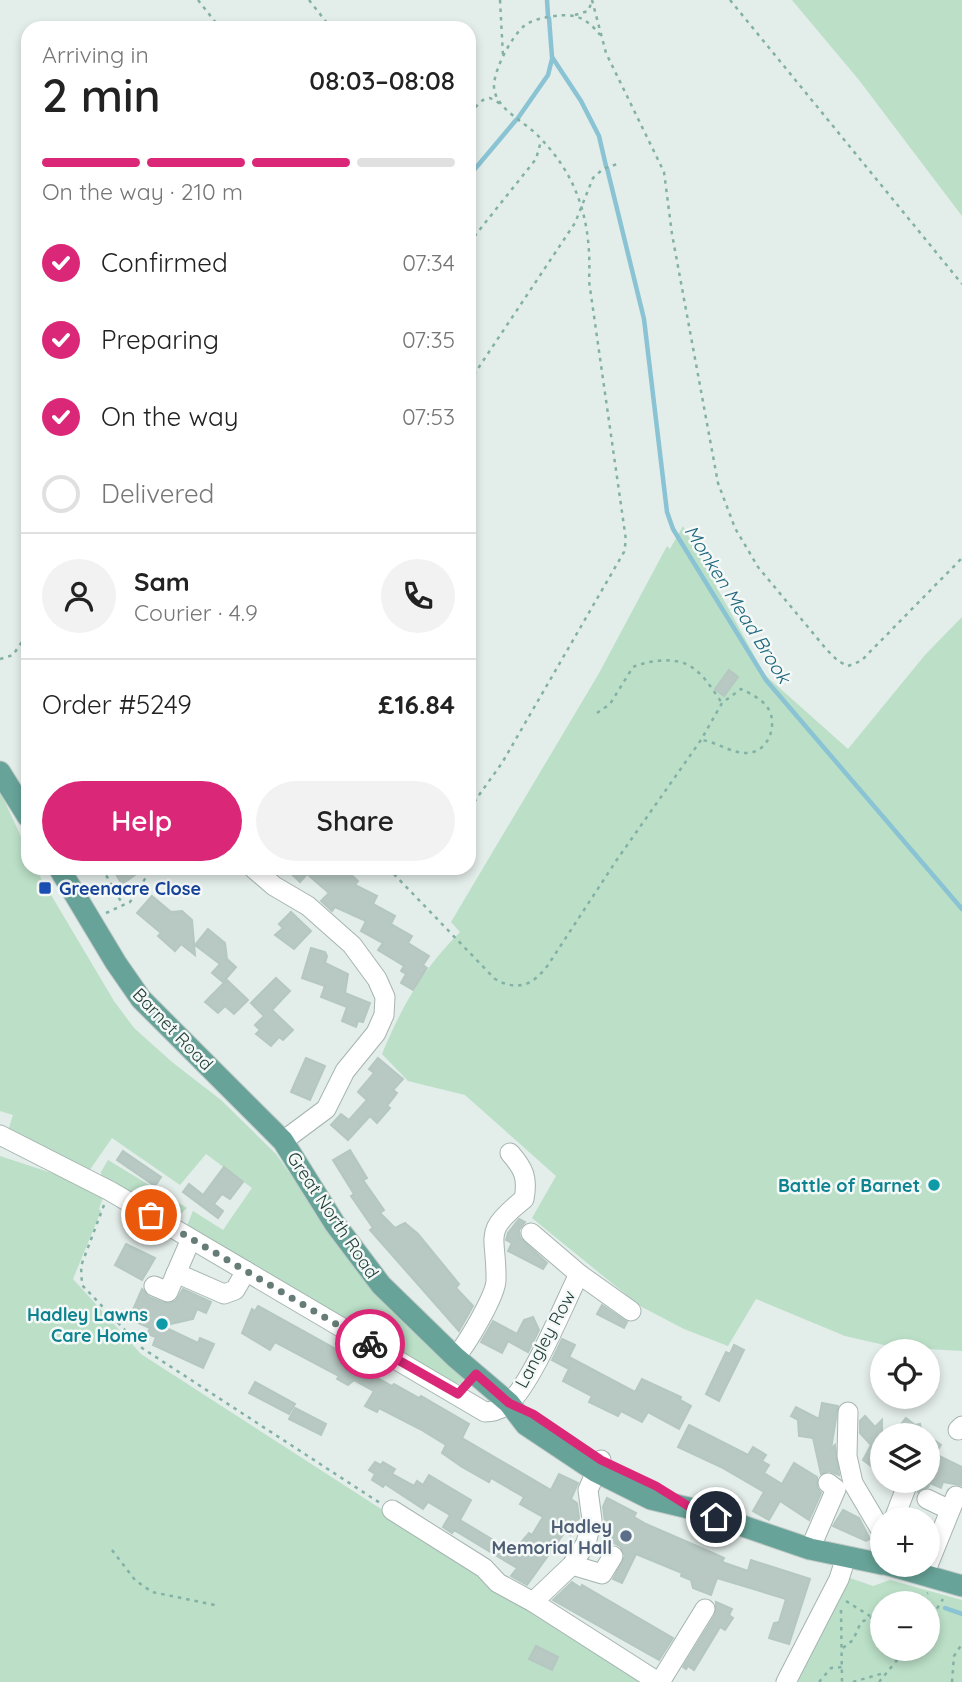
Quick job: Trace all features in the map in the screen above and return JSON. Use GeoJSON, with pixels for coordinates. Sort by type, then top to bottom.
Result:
{"type":"FeatureCollection","features":[{"type":"Feature","properties":{"kind":"main road"},"geometry":{"type":"LineString","coordinates":[[0,772],[21,805]]}},
{"type":"Feature","properties":{"kind":"main road","name":"Barnet Road"},"geometry":{"type":"LineString","coordinates":[[63,875],[141,999],[283,1141]]}},
{"type":"Feature","properties":{"kind":"main road","name":"Great North Road"},"geometry":{"type":"LineString","coordinates":[[283,1141],[335,1224],[381,1285],[455,1357],[509,1403],[526,1424],[651,1499],[693,1509],[810,1549],[870,1559]]}},
{"type":"Feature","properties":{"kind":"main road","name":"Great North Road"},"geometry":{"type":"LineString","coordinates":[[928,1577],[955,1589]]}},
{"type":"Feature","properties":{"kind":"street"},"geometry":{"type":"LineString","coordinates":[[261,875],[308,906],[352,945],[377,979],[385,997],[384,1015],[376,1033],[345,1071],[326,1109],[283,1141]]}},
{"type":"Feature","properties":{"kind":"street"},"geometry":{"type":"LineString","coordinates":[[0,1135],[110,1191],[485,1412],[494,1412],[509,1403]]}},
{"type":"Feature","properties":{"kind":"street"},"geometry":{"type":"LineString","coordinates":[[455,1357],[466,1346],[496,1283],[494,1231],[506,1213],[524,1199],[527,1182],[523,1167],[510,1153]]}},
{"type":"Feature","properties":{"kind":"street","name":"Langley Row"},"geometry":{"type":"LineString","coordinates":[[531,1233],[579,1274],[631,1311]]}},
{"type":"Feature","properties":{"kind":"street"},"geometry":{"type":"LineString","coordinates":[[154,1286],[168,1292],[191,1239]]}},
{"type":"Feature","properties":{"kind":"street"},"geometry":{"type":"LineString","coordinates":[[179,1265],[223,1294],[235,1290],[252,1275]]}},
{"type":"Feature","properties":{"kind":"street","name":"Langley Row"},"geometry":{"type":"LineString","coordinates":[[509,1403],[524,1384],[579,1274]]}},
{"type":"Feature","properties":{"kind":"street"},"geometry":{"type":"LineString","coordinates":[[458,1394],[476,1374]]}},
{"type":"Feature","properties":{"kind":"street"},"geometry":{"type":"LineString","coordinates":[[848,1412],[847,1456],[853,1483],[870,1512]]}},
{"type":"Feature","properties":{"kind":"street"},"geometry":{"type":"LineString","coordinates":[[533,1602],[572,1565],[586,1543],[592,1520],[588,1490],[598,1466]]}},
{"type":"Feature","properties":{"kind":"street"},"geometry":{"type":"LineString","coordinates":[[810,1549],[836,1489],[828,1483]]}},
{"type":"Feature","properties":{"kind":"street"},"geometry":{"type":"LineString","coordinates":[[927,1499],[953,1503],[940,1535]]}},
{"type":"Feature","properties":{"kind":"street"},"geometry":{"type":"LineString","coordinates":[[392,1510],[484,1568],[498,1583],[533,1602],[659,1682],[705,1609]]}},
{"type":"Feature","properties":{"kind":"street"},"geometry":{"type":"LineString","coordinates":[[572,1565],[602,1574],[613,1556]]}},
{"type":"Feature","properties":{"kind":"street"},"geometry":{"type":"LineString","coordinates":[[786,1682],[839,1579],[846,1557]]}},
{"type":"Feature","properties":{"kind":"path"},"geometry":{"type":"LineString","coordinates":[[198,0],[214,21]]}},
{"type":"Feature","properties":{"kind":"path"},"geometry":{"type":"LineString","coordinates":[[309,0],[326,21]]}},
{"type":"Feature","properties":{"kind":"path"},"geometry":{"type":"LineString","coordinates":[[499,0],[503,59]]}},
{"type":"Feature","properties":{"kind":"path"},"geometry":{"type":"LineString","coordinates":[[501,104],[494,85],[503,59],[513,39],[523,27],[536,19],[587,11],[592,0]]}},
{"type":"Feature","properties":{"kind":"path"},"geometry":{"type":"LineString","coordinates":[[592,0],[600,35],[612,66],[664,172],[672,234],[718,483],[735,528],[758,568],[819,642],[838,662],[848,666],[861,661],[962,558]]}},
{"type":"Feature","properties":{"kind":"path"},"geometry":{"type":"LineString","coordinates":[[730,0],[962,284]]}},
{"type":"Feature","properties":{"kind":"path"},"geometry":{"type":"LineString","coordinates":[[572,15],[584,19],[600,35]]}},
{"type":"Feature","properties":{"kind":"path"},"geometry":{"type":"LineString","coordinates":[[476,106],[490,98],[501,104],[550,151],[578,191],[588,239],[589,281],[626,540],[624,552],[502,763],[476,800]]}},
{"type":"Feature","properties":{"kind":"path"},"geometry":{"type":"LineString","coordinates":[[476,234],[540,151],[541,141]]}},
{"type":"Feature","properties":{"kind":"path"},"geometry":{"type":"LineString","coordinates":[[540,151],[550,151]]}},
{"type":"Feature","properties":{"kind":"path"},"geometry":{"type":"LineString","coordinates":[[476,372],[575,223],[597,172],[620,163]]}},
{"type":"Feature","properties":{"kind":"path"},"geometry":{"type":"LineString","coordinates":[[0,659],[13,655],[21,644]]}},
{"type":"Feature","properties":{"kind":"path"},"geometry":{"type":"LineString","coordinates":[[597,713],[610,704],[633,667],[663,660],[696,669],[723,703]]}},
{"type":"Feature","properties":{"kind":"path"},"geometry":{"type":"LineString","coordinates":[[395,875],[495,979],[506,985],[520,987],[530,984],[539,978],[548,965],[701,740],[723,703],[741,689],[756,696],[770,711],[772,729],[767,742],[756,752],[741,754],[712,741],[701,740]]}},
{"type":"Feature","properties":{"kind":"path"},"geometry":{"type":"LineString","coordinates":[[106,875],[123,905]]}},
{"type":"Feature","properties":{"kind":"path"},"geometry":{"type":"LineString","coordinates":[[91,921],[130,902],[147,875]]}},
{"type":"Feature","properties":{"kind":"path"},"geometry":{"type":"LineString","coordinates":[[110,1191],[81,1266],[82,1285],[142,1348],[392,1510]]}},
{"type":"Feature","properties":{"kind":"path"},"geometry":{"type":"LineString","coordinates":[[113,1550],[135,1580],[152,1592],[215,1605]]}},
{"type":"Feature","properties":{"kind":"path"},"geometry":{"type":"LineString","coordinates":[[940,1608],[955,1589]]}},
{"type":"Feature","properties":{"kind":"path"},"geometry":{"type":"LineString","coordinates":[[842,1682],[840,1599],[870,1616],[861,1622],[853,1640],[843,1648]]}},
{"type":"Feature","properties":{"kind":"path"},"geometry":{"type":"LineString","coordinates":[[951,1682],[954,1656],[962,1644]]}},
{"type":"Feature","properties":{"kind":"path"},"geometry":{"type":"LineString","coordinates":[[879,1682],[896,1661]]}},
{"type":"Feature","properties":{"kind":"path"},"geometry":{"type":"LineString","coordinates":[[819,1682],[831,1668],[843,1667]]}},
{"type":"Feature","properties":{"kind":"path"},"geometry":{"type":"LineString","coordinates":[[853,1682],[885,1673]]}},
{"type":"Feature","properties":{"kind":"green space"},"geometry":{"type":"Polygon","coordinates":[[[792,0],[962,0],[962,216],[859,80],[792,0]]]}},
{"type":"Feature","properties":{"kind":"green space"},"geometry":{"type":"Polygon","coordinates":[[[683,526],[765,675],[848,749],[925,655],[962,617],[962,1351],[940,1350],[940,1339],[870,1339],[870,1342],[845,1336],[756,1299],[728,1346],[684,1329],[640,1306],[532,1218],[556,1176],[465,1095],[408,1081],[382,1054],[415,989],[435,960],[460,932],[451,922],[598,675],[667,546],[670,549],[683,526]]]}},
{"type":"Feature","properties":{"kind":"green space"},"geometry":{"type":"Polygon","coordinates":[[[0,791],[21,837],[21,875],[39,875],[114,1001],[134,1028],[221,1100],[276,1154],[320,1216],[464,1379],[461,1384],[454,1383],[186,1228],[193,1211],[223,1230],[252,1188],[206,1154],[180,1185],[112,1138],[89,1171],[7,1134],[13,1115],[0,1111],[0,791]]]}},
{"type":"Feature","properties":{"kind":"green space"},"geometry":{"type":"Polygon","coordinates":[[[0,1156],[85,1184],[104,1195],[99,1209],[101,1211],[73,1279],[141,1354],[649,1682],[0,1682],[0,1156]]]}},
{"type":"Feature","properties":{"kind":"green space"},"geometry":{"type":"Polygon","coordinates":[[[108,1160],[187,1208],[174,1220],[102,1179],[101,1172],[108,1160]]]}},
{"type":"Feature","properties":{"kind":"green space"},"geometry":{"type":"Polygon","coordinates":[[[850,1578],[873,1586],[890,1580],[930,1591],[870,1591],[870,1661],[940,1661],[940,1594],[962,1600],[962,1682],[790,1682],[804,1650],[850,1578]]]}},
{"type":"Feature","properties":{"kind":"building"},"geometry":{"type":"Polygon","coordinates":[[[729,670],[738,677],[724,696],[715,689],[729,670]]]}},
{"type":"Feature","properties":{"kind":"building"},"geometry":{"type":"Polygon","coordinates":[[[116,875],[135,875],[122,884],[116,875]]]}},
{"type":"Feature","properties":{"kind":"building"},"geometry":{"type":"Polygon","coordinates":[[[292,875],[306,875],[300,882],[292,875]]]}},
{"type":"Feature","properties":{"kind":"building"},"geometry":{"type":"Polygon","coordinates":[[[308,875],[352,875],[358,881],[355,885],[377,896],[373,904],[395,916],[391,924],[412,936],[408,943],[429,956],[423,965],[427,968],[413,990],[401,983],[406,974],[401,971],[404,966],[378,950],[383,943],[361,931],[366,921],[335,907],[332,911],[321,901],[329,893],[308,875]]]}},
{"type":"Feature","properties":{"kind":"building"},"geometry":{"type":"Polygon","coordinates":[[[152,896],[171,912],[182,911],[192,920],[195,955],[181,944],[175,951],[158,936],[161,933],[137,913],[152,896]]]}},
{"type":"Feature","properties":{"kind":"building"},"geometry":{"type":"Polygon","coordinates":[[[291,912],[311,931],[294,949],[275,935],[283,928],[279,924],[291,912]]]}},
{"type":"Feature","properties":{"kind":"building"},"geometry":{"type":"Polygon","coordinates":[[[208,929],[225,943],[227,959],[236,967],[223,982],[212,973],[220,964],[195,945],[208,929]]]}},
{"type":"Feature","properties":{"kind":"building"},"geometry":{"type":"Polygon","coordinates":[[[311,948],[325,952],[325,963],[348,974],[345,993],[370,1003],[363,1022],[358,1021],[356,1027],[342,1021],[347,1007],[321,997],[325,986],[302,978],[311,948]]]}},
{"type":"Feature","properties":{"kind":"building"},"geometry":{"type":"Polygon","coordinates":[[[276,978],[290,991],[272,1010],[293,1030],[283,1040],[279,1037],[271,1046],[256,1034],[260,1030],[255,1025],[264,1016],[251,1003],[276,978]]]}},
{"type":"Feature","properties":{"kind":"building"},"geometry":{"type":"Polygon","coordinates":[[[227,980],[248,1000],[234,1014],[225,1006],[218,1013],[205,1002],[227,980]]]}},
{"type":"Feature","properties":{"kind":"building"},"geometry":{"type":"Polygon","coordinates":[[[306,1058],[325,1066],[310,1100],[291,1092],[306,1058]]]}},
{"type":"Feature","properties":{"kind":"building"},"geometry":{"type":"Polygon","coordinates":[[[378,1058],[403,1079],[393,1090],[397,1093],[387,1106],[390,1108],[377,1123],[370,1116],[348,1140],[331,1125],[341,1114],[349,1120],[367,1100],[358,1092],[374,1073],[369,1069],[378,1058]]]}},
{"type":"Feature","properties":{"kind":"building"},"geometry":{"type":"Polygon","coordinates":[[[350,1150],[367,1178],[363,1180],[384,1210],[380,1213],[395,1228],[405,1223],[418,1234],[459,1284],[456,1288],[473,1306],[459,1331],[370,1230],[373,1228],[351,1196],[354,1194],[333,1160],[350,1150]]]}},
{"type":"Feature","properties":{"kind":"building"},"geometry":{"type":"Polygon","coordinates":[[[123,1151],[161,1177],[155,1186],[117,1160],[123,1151]]]}},
{"type":"Feature","properties":{"kind":"building"},"geometry":{"type":"Polygon","coordinates":[[[224,1167],[243,1182],[230,1199],[222,1194],[214,1204],[223,1211],[218,1218],[183,1192],[189,1184],[203,1195],[224,1167]]]}},
{"type":"Feature","properties":{"kind":"building"},"geometry":{"type":"Polygon","coordinates":[[[519,1219],[525,1222],[519,1230],[520,1238],[547,1263],[543,1269],[508,1251],[512,1243],[506,1240],[508,1233],[519,1219]]]}},
{"type":"Feature","properties":{"kind":"building"},"geometry":{"type":"Polygon","coordinates":[[[126,1244],[155,1258],[142,1280],[115,1265],[126,1244]]]}},
{"type":"Feature","properties":{"kind":"building","name":"Hadley Lawns Care Home"},"geometry":{"type":"Polygon","coordinates":[[[142,1289],[149,1297],[164,1303],[176,1301],[183,1289],[211,1302],[206,1313],[197,1309],[193,1319],[162,1326],[198,1343],[200,1338],[214,1344],[203,1368],[153,1345],[156,1337],[147,1334],[150,1328],[129,1319],[142,1289]]]}},
{"type":"Feature","properties":{"kind":"building"},"geometry":{"type":"Polygon","coordinates":[[[602,1305],[627,1322],[624,1328],[597,1314],[602,1305]]]}},
{"type":"Feature","properties":{"kind":"building"},"geometry":{"type":"Polygon","coordinates":[[[258,1306],[363,1364],[360,1368],[392,1386],[394,1384],[419,1398],[421,1396],[469,1424],[462,1438],[551,1490],[559,1474],[578,1483],[571,1499],[577,1503],[579,1518],[570,1535],[565,1532],[527,1585],[511,1576],[517,1568],[454,1530],[452,1533],[443,1527],[450,1515],[428,1502],[423,1509],[385,1484],[383,1487],[372,1480],[375,1474],[369,1470],[375,1462],[381,1465],[383,1462],[395,1469],[392,1474],[414,1486],[417,1481],[423,1485],[429,1475],[471,1500],[460,1520],[513,1552],[529,1533],[532,1535],[543,1517],[520,1504],[524,1497],[491,1478],[489,1482],[462,1467],[442,1453],[446,1445],[420,1429],[379,1408],[377,1412],[365,1406],[374,1391],[354,1380],[348,1385],[337,1379],[339,1376],[275,1342],[270,1350],[242,1333],[252,1309],[255,1311],[258,1306]]]}},
{"type":"Feature","properties":{"kind":"building"},"geometry":{"type":"Polygon","coordinates":[[[533,1317],[539,1330],[528,1352],[508,1341],[502,1353],[481,1342],[493,1321],[517,1334],[524,1320],[533,1317]]]}},
{"type":"Feature","properties":{"kind":"building"},"geometry":{"type":"Polygon","coordinates":[[[562,1339],[575,1345],[569,1357],[635,1392],[642,1379],[681,1397],[680,1400],[691,1406],[679,1429],[648,1412],[642,1422],[621,1411],[618,1416],[589,1402],[592,1396],[563,1381],[569,1369],[552,1360],[562,1339]]]}},
{"type":"Feature","properties":{"kind":"building"},"geometry":{"type":"Polygon","coordinates":[[[734,1345],[744,1350],[719,1401],[706,1394],[726,1352],[730,1354],[734,1345]]]}},
{"type":"Feature","properties":{"kind":"building"},"geometry":{"type":"Polygon","coordinates":[[[255,1382],[295,1404],[289,1414],[249,1393],[255,1382]]]}},
{"type":"Feature","properties":{"kind":"building"},"geometry":{"type":"Polygon","coordinates":[[[822,1403],[838,1406],[831,1449],[835,1445],[839,1475],[829,1471],[821,1474],[813,1438],[799,1436],[798,1420],[791,1416],[796,1407],[819,1419],[822,1403]]]}},
{"type":"Feature","properties":{"kind":"building"},"geometry":{"type":"Polygon","coordinates":[[[295,1408],[326,1424],[321,1435],[289,1419],[295,1408]]]}},
{"type":"Feature","properties":{"kind":"building"},"geometry":{"type":"Polygon","coordinates":[[[865,1416],[871,1423],[870,1444],[860,1433],[860,1421],[865,1416]]]}},
{"type":"Feature","properties":{"kind":"building"},"geometry":{"type":"Polygon","coordinates":[[[689,1425],[748,1455],[753,1447],[766,1455],[762,1461],[769,1465],[764,1473],[782,1484],[794,1463],[817,1477],[817,1487],[821,1493],[809,1520],[780,1501],[769,1520],[753,1511],[764,1492],[721,1467],[678,1447],[689,1425]]]}},
{"type":"Feature","properties":{"kind":"building"},"geometry":{"type":"Polygon","coordinates":[[[870,1447],[870,1465],[863,1460],[870,1447]]]}},
{"type":"Feature","properties":{"kind":"building"},"geometry":{"type":"Polygon","coordinates":[[[940,1456],[962,1467],[961,1485],[943,1482],[941,1488],[940,1456]]]}},
{"type":"Feature","properties":{"kind":"building"},"geometry":{"type":"Polygon","coordinates":[[[607,1498],[636,1513],[634,1517],[646,1524],[724,1558],[722,1562],[748,1571],[751,1560],[810,1579],[789,1644],[769,1638],[774,1623],[779,1622],[786,1599],[717,1578],[711,1595],[693,1588],[691,1580],[681,1576],[682,1573],[636,1554],[622,1583],[613,1579],[625,1556],[620,1546],[610,1541],[614,1534],[602,1529],[605,1522],[603,1507],[607,1498]]]}},
{"type":"Feature","properties":{"kind":"building"},"geometry":{"type":"Polygon","coordinates":[[[843,1510],[859,1518],[870,1539],[866,1541],[833,1526],[843,1510]]]}},
{"type":"Feature","properties":{"kind":"building"},"geometry":{"type":"Polygon","coordinates":[[[572,1582],[581,1588],[582,1585],[673,1638],[659,1660],[553,1600],[572,1582]]]}},
{"type":"Feature","properties":{"kind":"building"},"geometry":{"type":"Polygon","coordinates":[[[716,1602],[732,1609],[729,1615],[733,1618],[725,1630],[720,1627],[694,1670],[688,1666],[686,1669],[683,1667],[715,1615],[716,1602]]]}},
{"type":"Feature","properties":{"kind":"building"},"geometry":{"type":"Polygon","coordinates":[[[536,1646],[558,1657],[552,1670],[529,1659],[536,1646]]]}},
{"type":"Feature","properties":{"kind":"waterway","name":"Monken Mead Brook"},"geometry":{"type":"LineString","coordinates":[[547,0],[548,16]]}},
{"type":"Feature","properties":{"kind":"waterway","name":"Monken Mead Brook"},"geometry":{"type":"LineString","coordinates":[[549,18],[552,57],[581,101],[599,136],[606,166]]}},
{"type":"Feature","properties":{"kind":"waterway","name":"Monken Mead Brook"},"geometry":{"type":"LineString","coordinates":[[518,118],[548,75],[552,59]]}},
{"type":"Feature","properties":{"kind":"waterway","name":"Monken Mead Brook"},"geometry":{"type":"LineString","coordinates":[[476,168],[516,120]]}},
{"type":"Feature","properties":{"kind":"waterway","name":"Monken Mead Brook"},"geometry":{"type":"LineString","coordinates":[[607,168],[644,319],[667,512],[673,529],[766,680],[962,909]]}},
{"type":"Feature","properties":{"kind":"waterway"},"geometry":{"type":"LineString","coordinates":[[945,1608],[962,1614]]}},
{"type":"Feature","properties":{"kind":"way so far"},"geometry":{"type":"LineString","coordinates":[[151,1215],[370,1344]]}},
{"type":"Feature","properties":{"kind":"place","name":"Greenacre Close"},"geometry":{"type":"Point","coordinates":[45,888]}},
{"type":"Feature","properties":{"kind":"place","name":"Battle of Barnet"},"geometry":{"type":"Point","coordinates":[934,1185]}},
{"type":"Feature","properties":{"kind":"place","name":"Hadley Lawns Care Home"},"geometry":{"type":"Point","coordinates":[162,1324]}},
{"type":"Feature","properties":{"kind":"place","name":"Hadley Memorial Hall"},"geometry":{"type":"Point","coordinates":[626,1536]}},
{"type":"Feature","properties":{"kind":"route"},"geometry":{"type":"LineString","coordinates":[[370,1344],[458,1394],[476,1374],[509,1403],[533,1414],[601,1460],[656,1486],[693,1509],[716,1517]]}}]}
